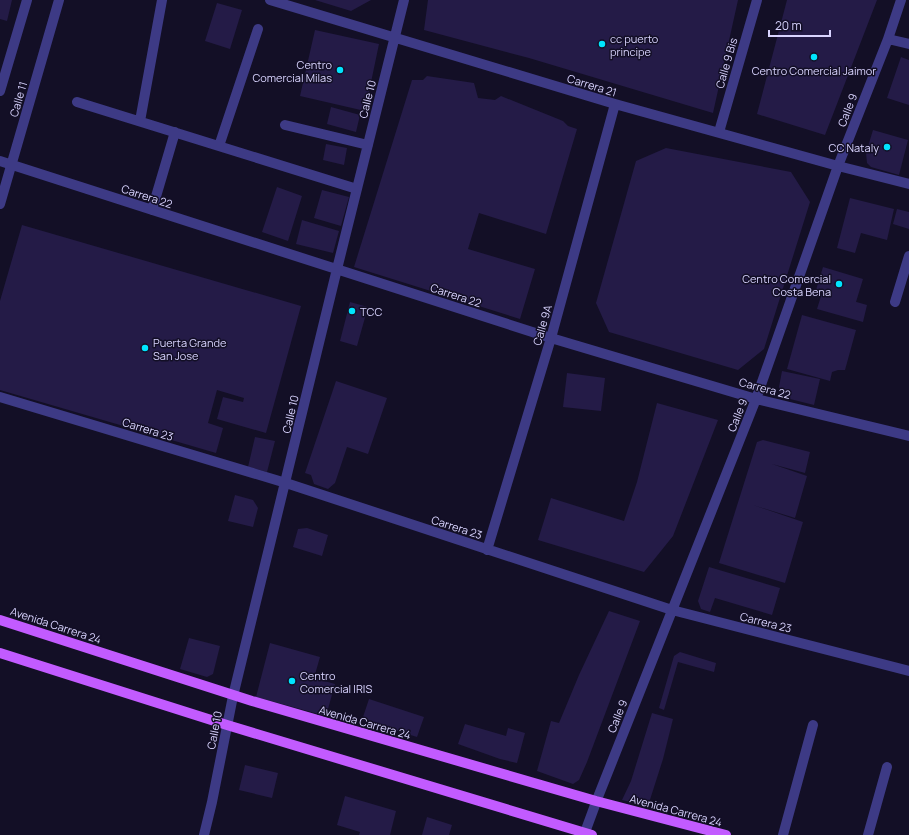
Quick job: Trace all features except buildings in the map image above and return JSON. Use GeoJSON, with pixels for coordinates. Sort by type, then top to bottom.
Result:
{"type":"FeatureCollection","features":[{"type":"Feature","properties":{"kind":"main road","name":"Avenida Carrera 24"},"geometry":{"type":"LineString","coordinates":[[0,620],[233,696],[596,801],[726,835]]}},
{"type":"Feature","properties":{"kind":"main road"},"geometry":{"type":"LineString","coordinates":[[0,653],[227,725],[587,834]]}},
{"type":"Feature","properties":{"kind":"street","name":"Calle 11"},"geometry":{"type":"LineString","coordinates":[[0,91],[27,0]]}},
{"type":"Feature","properties":{"kind":"street","name":"Calle 11"},"geometry":{"type":"LineString","coordinates":[[0,204],[59,0]]}},
{"type":"Feature","properties":{"kind":"street"},"geometry":{"type":"LineString","coordinates":[[140,121],[162,0]]}},
{"type":"Feature","properties":{"kind":"street","name":"Carrera 21"},"geometry":{"type":"LineString","coordinates":[[270,0],[615,104],[838,166],[909,184]]}},
{"type":"Feature","properties":{"kind":"street","name":"Calle 10"},"geometry":{"type":"LineString","coordinates":[[204,835],[233,696],[404,0]]}},
{"type":"Feature","properties":{"kind":"street","name":"Calle 9 Bis"},"geometry":{"type":"LineString","coordinates":[[719,132],[757,0]]}},
{"type":"Feature","properties":{"kind":"street","name":"Calle 9"},"geometry":{"type":"LineString","coordinates":[[587,834],[596,801],[756,399],[838,166],[888,39],[901,0]]}},
{"type":"Feature","properties":{"kind":"street"},"geometry":{"type":"LineString","coordinates":[[219,146],[258,29]]}},
{"type":"Feature","properties":{"kind":"street"},"geometry":{"type":"LineString","coordinates":[[888,39],[909,44]]}},
{"type":"Feature","properties":{"kind":"street"},"geometry":{"type":"LineString","coordinates":[[77,102],[357,189]]}},
{"type":"Feature","properties":{"kind":"street","name":"Calle 9A"},"geometry":{"type":"LineString","coordinates":[[487,550],[551,338],[615,104]]}},
{"type":"Feature","properties":{"kind":"street"},"geometry":{"type":"LineString","coordinates":[[285,125],[368,145]]}},
{"type":"Feature","properties":{"kind":"street"},"geometry":{"type":"LineString","coordinates":[[152,210],[175,132]]}},
{"type":"Feature","properties":{"kind":"street","name":"Carrera 22"},"geometry":{"type":"LineString","coordinates":[[0,161],[551,338],[756,399],[909,436]]}},
{"type":"Feature","properties":{"kind":"street"},"geometry":{"type":"LineString","coordinates":[[895,302],[909,256]]}},
{"type":"Feature","properties":{"kind":"street","name":"Carrera 23"},"geometry":{"type":"LineString","coordinates":[[0,397],[286,483],[672,610],[909,671]]}},
{"type":"Feature","properties":{"kind":"street"},"geometry":{"type":"LineString","coordinates":[[783,835],[813,725]]}},
{"type":"Feature","properties":{"kind":"street"},"geometry":{"type":"LineString","coordinates":[[868,835],[888,767]]}},
{"type":"Feature","properties":{"kind":"place","name":"cc puerto principe"},"geometry":{"type":"Point","coordinates":[602,44]}},
{"type":"Feature","properties":{"kind":"place","name":"Centro Comercial Jaimor"},"geometry":{"type":"Point","coordinates":[814,57]}},
{"type":"Feature","properties":{"kind":"place","name":"Centro Comercial Milas"},"geometry":{"type":"Point","coordinates":[340,70]}},
{"type":"Feature","properties":{"kind":"place","name":"CC Nataly"},"geometry":{"type":"Point","coordinates":[887,147]}},
{"type":"Feature","properties":{"kind":"place","name":"Centro Comercial Costa Bena"},"geometry":{"type":"Point","coordinates":[839,284]}},
{"type":"Feature","properties":{"kind":"place","name":"TCC"},"geometry":{"type":"Point","coordinates":[352,311]}},
{"type":"Feature","properties":{"kind":"place","name":"Puerta Grande San Jose"},"geometry":{"type":"Point","coordinates":[145,348]}},
{"type":"Feature","properties":{"kind":"place","name":"Centro Comercial IRIS"},"geometry":{"type":"Point","coordinates":[292,681]}}]}
